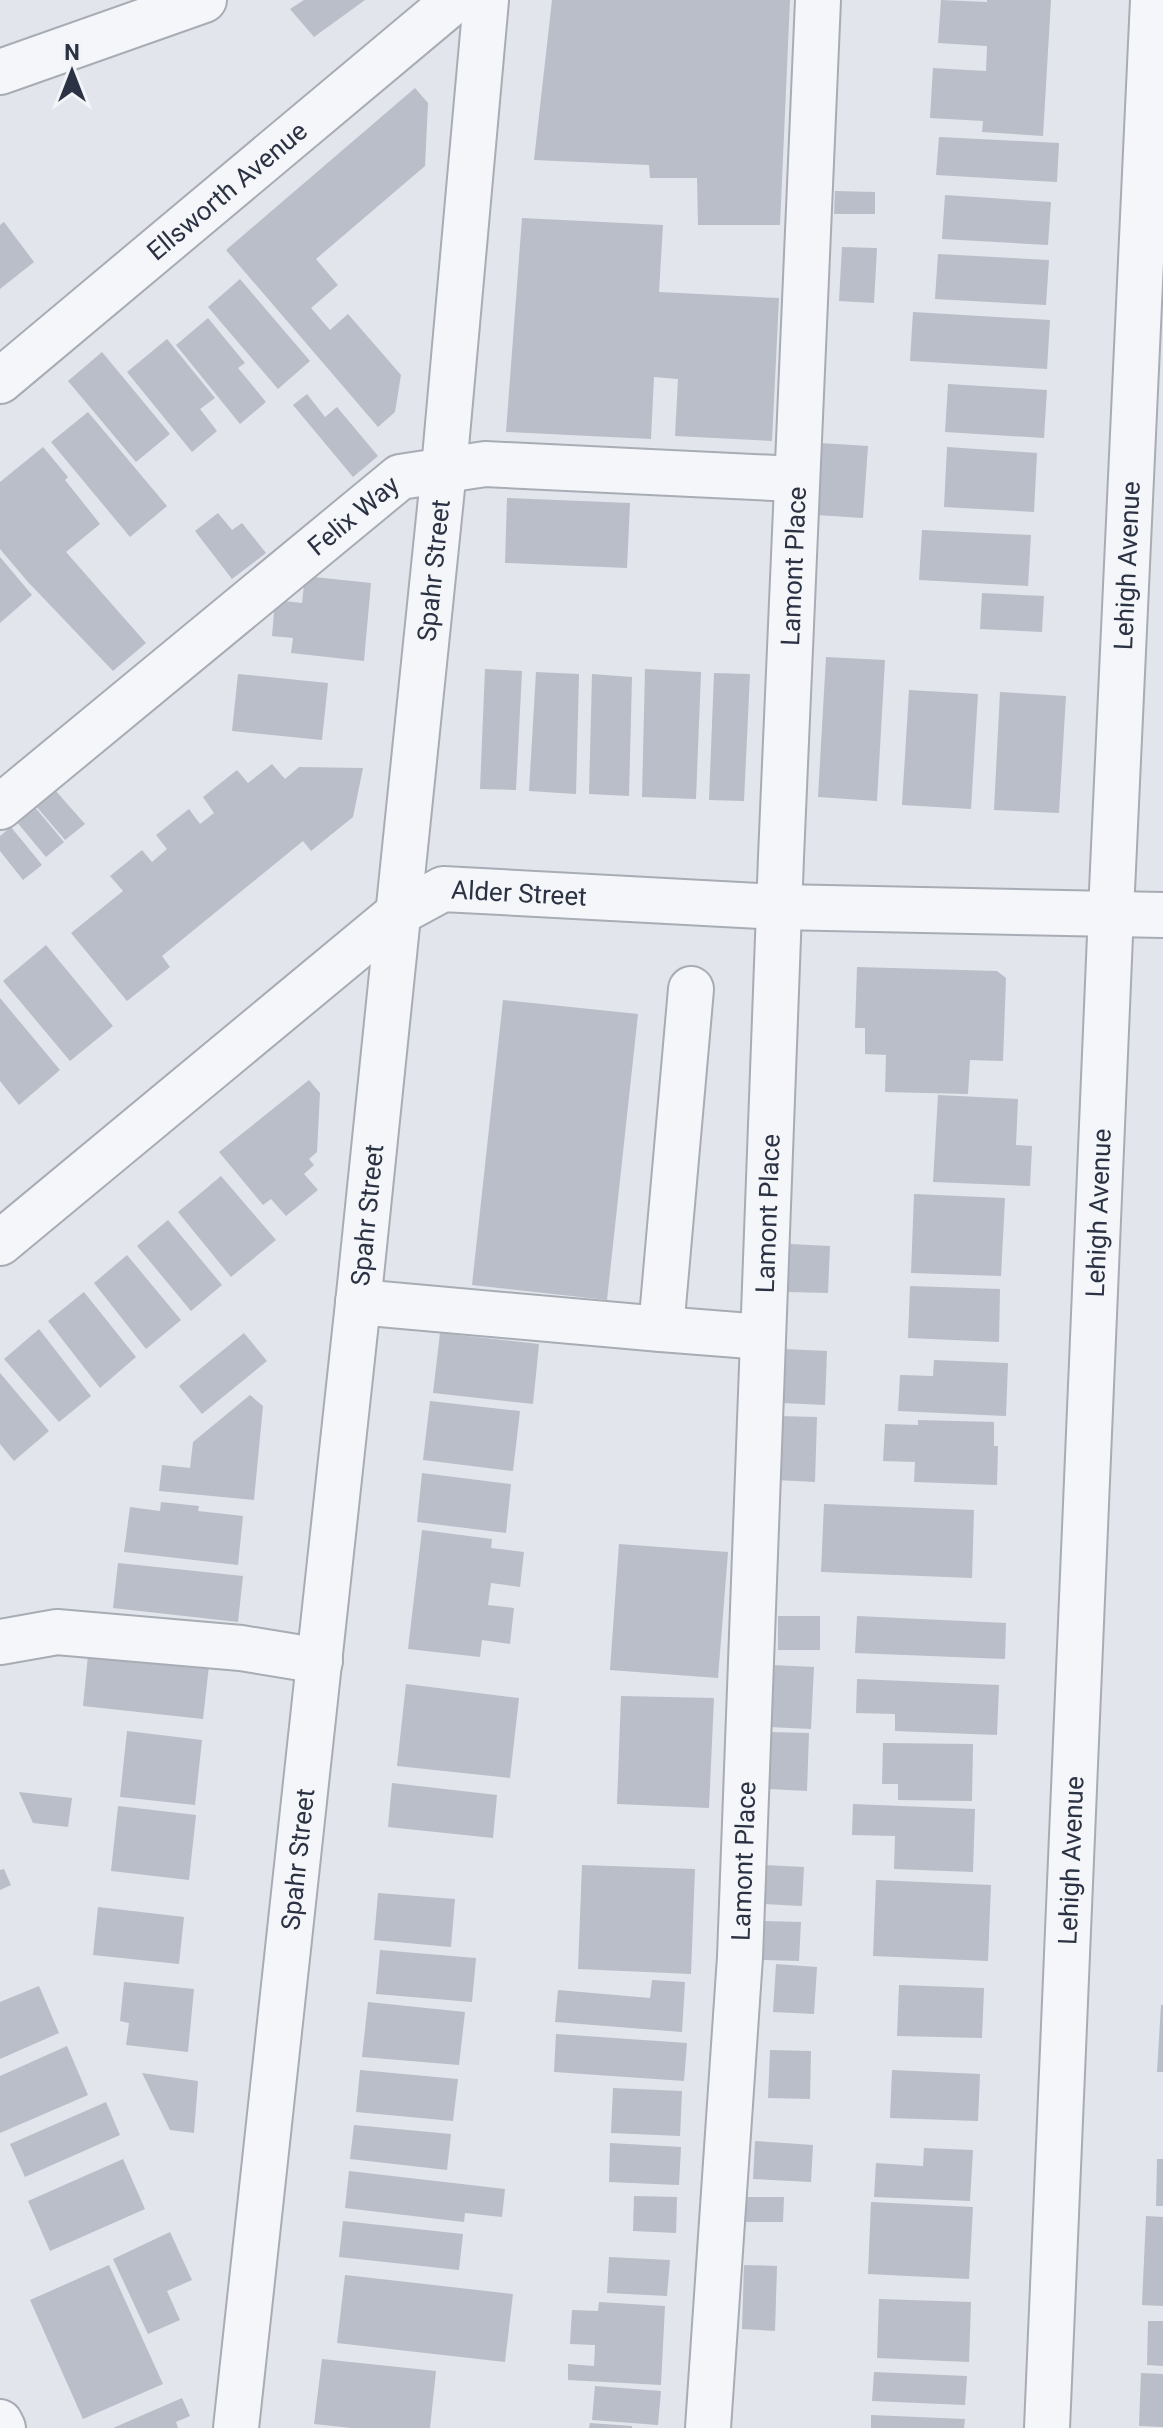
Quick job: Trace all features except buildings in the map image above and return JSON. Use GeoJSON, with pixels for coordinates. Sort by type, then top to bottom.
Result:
{"type":"FeatureCollection","features":[{"type":"Feature","properties":{"kind":"street"},"geometry":{"type":"LineString","coordinates":[[0,72],[204,0]]}},
{"type":"Feature","properties":{"kind":"street","name":"Ellsworth Avenue"},"geometry":{"type":"LineString","coordinates":[[0,381],[455,0]]}},
{"type":"Feature","properties":{"kind":"street","name":"Spahr Street"},"geometry":{"type":"LineString","coordinates":[[236,2428],[320,1661],[444,469],[486,0]]}},
{"type":"Feature","properties":{"kind":"street","name":"Lamont Place"},"geometry":{"type":"LineString","coordinates":[[708,2428],[740,1957],[796,479],[818,0]]}},
{"type":"Feature","properties":{"kind":"street","name":"Lehigh Avenue"},"geometry":{"type":"LineString","coordinates":[[1047,2428],[1153,0]]}},
{"type":"Feature","properties":{"kind":"street","name":"Felix Way"},"geometry":{"type":"LineString","coordinates":[[0,807],[400,477],[485,464],[796,479]]}},
{"type":"Feature","properties":{"kind":"street","name":"Alder Street"},"geometry":{"type":"LineString","coordinates":[[0,1243],[397,914],[443,889],[779,907],[1163,915]]}},
{"type":"Feature","properties":{"kind":"street"},"geometry":{"type":"LineString","coordinates":[[661,1329],[691,989]]}},
{"type":"Feature","properties":{"kind":"street"},"geometry":{"type":"LineString","coordinates":[[358,1302],[763,1337]]}},
{"type":"Feature","properties":{"kind":"street"},"geometry":{"type":"LineString","coordinates":[[0,1642],[57,1632],[241,1648],[320,1661]]}},
{"type":"Feature","properties":{"kind":"street"},"geometry":{"type":"LineString","coordinates":[[0,2422],[3,2428]]}}]}
